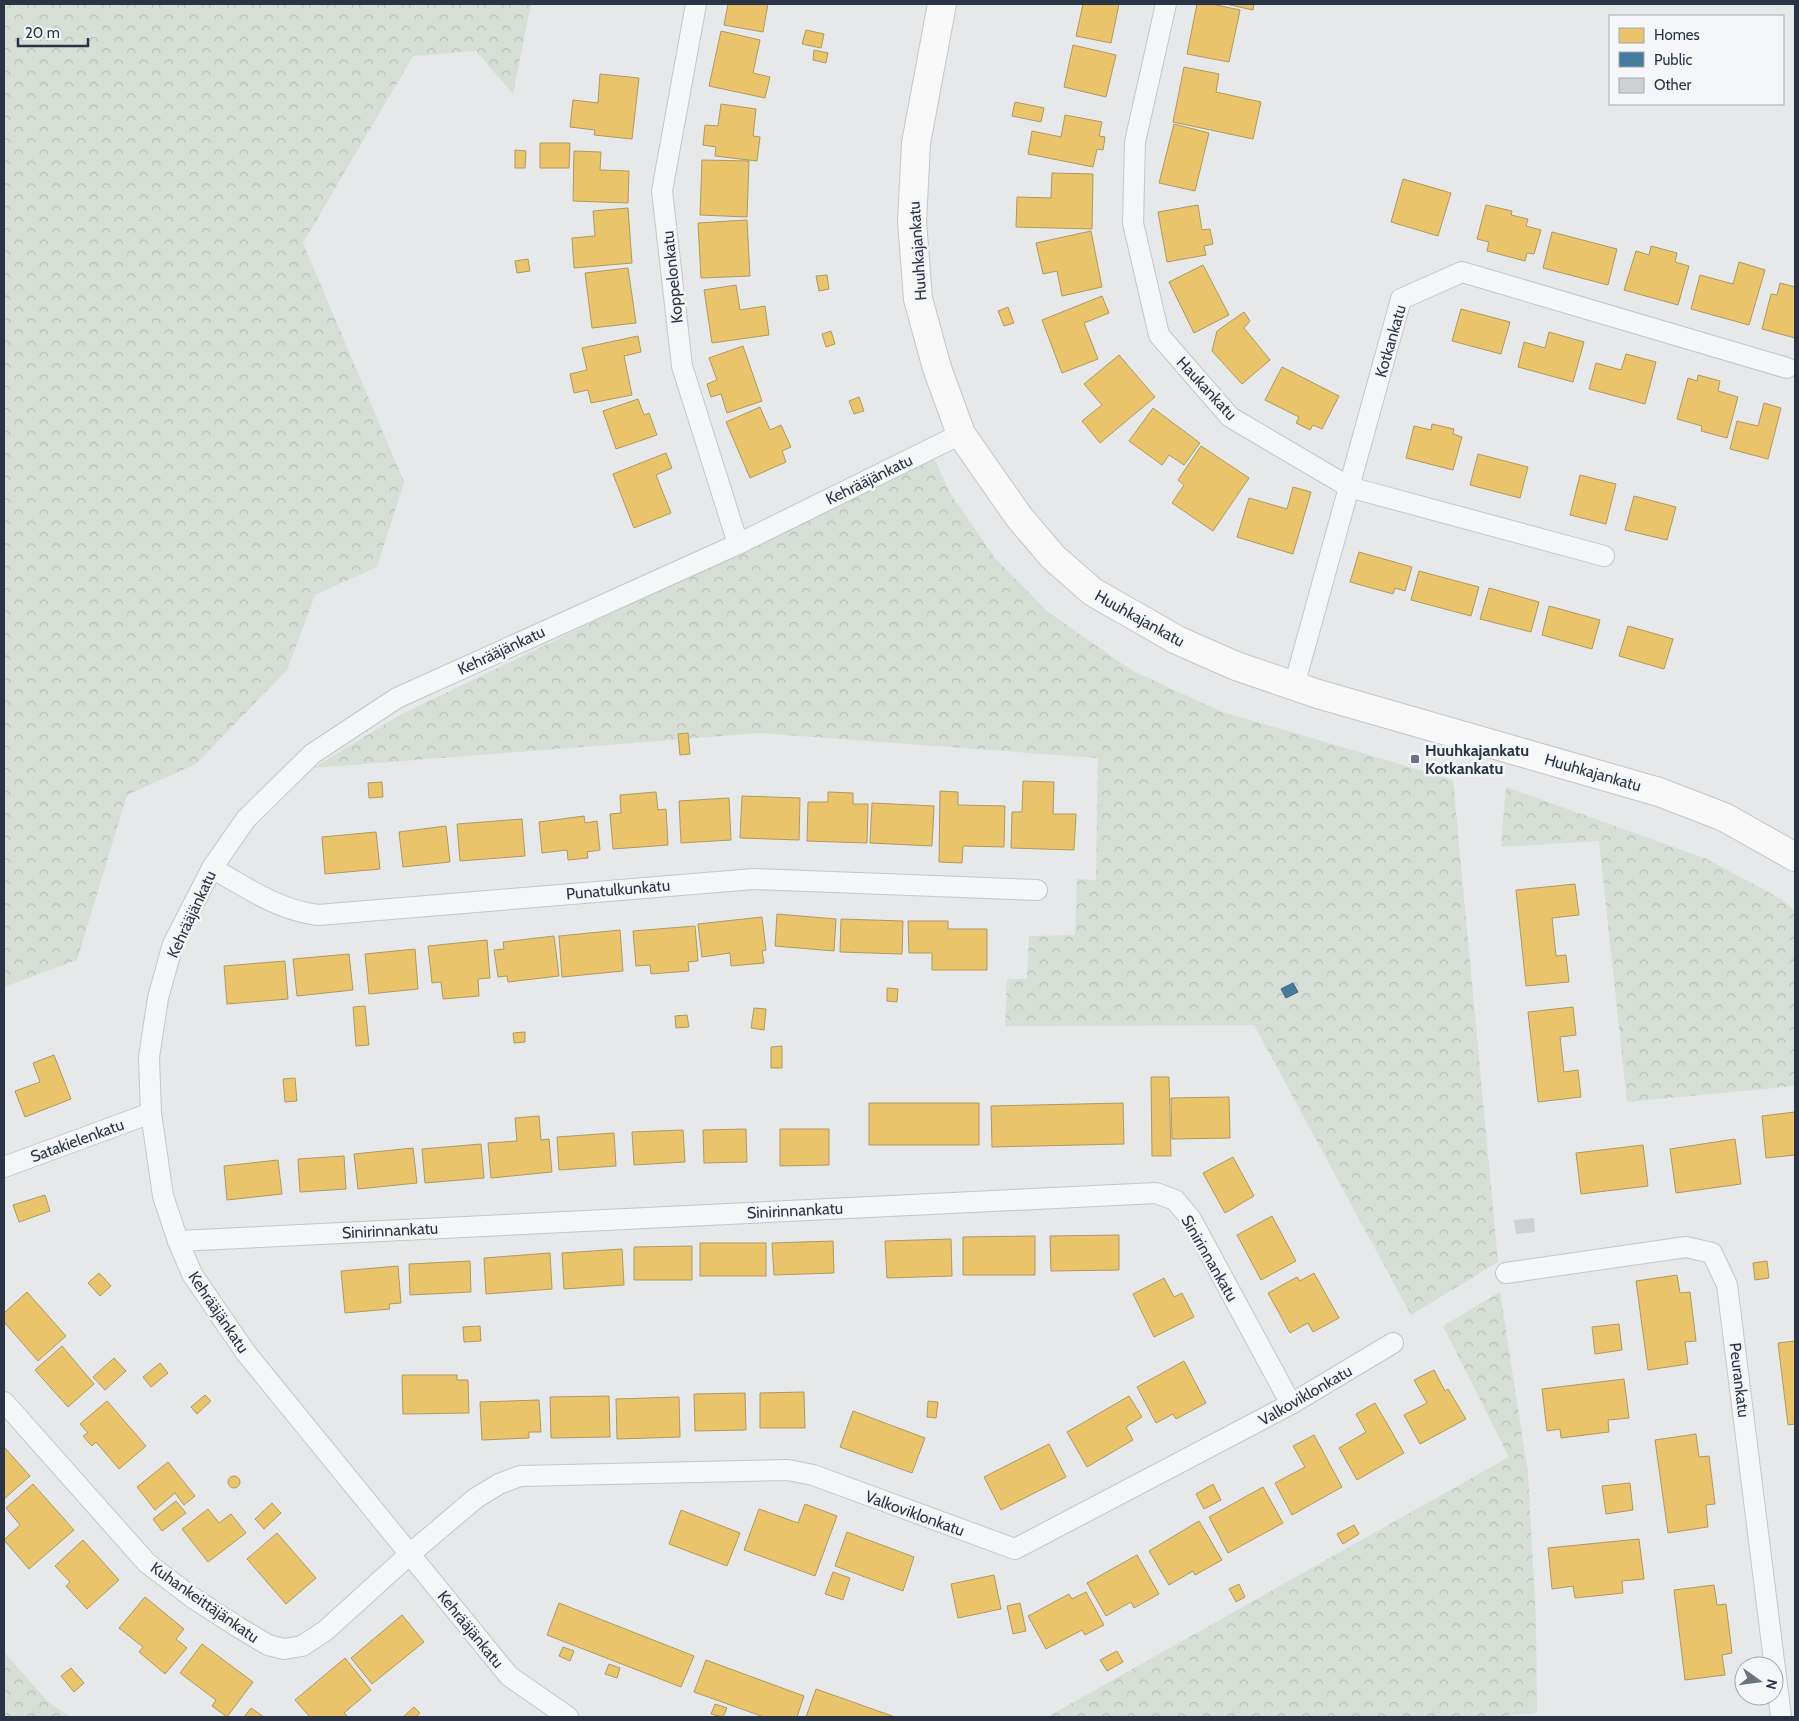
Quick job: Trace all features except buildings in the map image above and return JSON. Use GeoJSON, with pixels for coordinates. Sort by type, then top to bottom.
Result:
{"type":"FeatureCollection","features":[{"type":"Feature","properties":{"kind":"street","name":"Koppelonkatu"},"geometry":{"type":"LineString","coordinates":[[696,4],[662,191],[682,366],[738,544]]}},
{"type":"Feature","properties":{"kind":"street","name":"Huuhkajankatu"},"geometry":{"type":"LineString","coordinates":[[942,4],[916,143],[912,221],[918,299],[937,368],[961,434],[1019,516],[1053,557],[1092,592],[1177,640],[1236,666],[1294,686],[1659,792],[1724,817],[1795,857]]}},
{"type":"Feature","properties":{"kind":"street","name":"Haukankatu"},"geometry":{"type":"LineString","coordinates":[[1166,4],[1135,142],[1133,223],[1160,336],[1230,417],[1349,487],[1604,556]]}},
{"type":"Feature","properties":{"kind":"street","name":"Kotkankatu"},"geometry":{"type":"LineString","coordinates":[[1294,686],[1401,299],[1462,272],[1787,368]]}},
{"type":"Feature","properties":{"kind":"street","name":"Kehrääjänkatu"},"geometry":{"type":"LineString","coordinates":[[568,1717],[509,1676],[411,1553],[246,1353],[192,1274],[163,1196],[150,1113],[149,1057],[158,998],[173,944],[212,868],[246,819],[312,754],[397,698],[738,544],[961,434]]}},
{"type":"Feature","properties":{"kind":"street","name":"Punatulkunkatu"},"geometry":{"type":"LineString","coordinates":[[212,868],[271,903],[296,912],[318,915],[754,879],[1037,890]]}},
{"type":"Feature","properties":{"kind":"street","name":"Satakielenkatu"},"geometry":{"type":"LineString","coordinates":[[4,1167],[150,1113]]}},
{"type":"Feature","properties":{"kind":"street","name":"Sinirinnankatu"},"geometry":{"type":"LineString","coordinates":[[178,1240],[1156,1193],[1175,1200],[1191,1219],[1291,1404]]}},
{"type":"Feature","properties":{"kind":"street","name":"Peurankatu"},"geometry":{"type":"LineString","coordinates":[[1506,1273],[1686,1246],[1712,1253],[1728,1284],[1781,1717]]}},
{"type":"Feature","properties":{"kind":"street","name":"Valkoviklonkatu"},"geometry":{"type":"LineString","coordinates":[[411,1553],[476,1498],[499,1484],[520,1476],[788,1470],[813,1475],[1015,1549],[1291,1404],[1393,1343]]}},
{"type":"Feature","properties":{"kind":"street","name":"Kuhankeittäjänkatu"},"geometry":{"type":"LineString","coordinates":[[4,1402],[147,1563],[193,1598],[268,1645],[284,1649],[302,1646],[325,1631],[411,1553]]}},
{"type":"Feature","properties":{"kind":"green space"},"geometry":{"type":"Polygon","coordinates":[[[4,4],[531,4],[513,94],[476,51],[413,56],[303,243],[404,482],[377,567],[315,595],[287,670],[196,764],[127,795],[77,960],[4,987],[4,4]]]}},
{"type":"Feature","properties":{"kind":"green space"},"geometry":{"type":"Polygon","coordinates":[[[934,458],[950,493],[995,558],[1048,612],[1131,670],[1220,711],[1453,780],[1498,1262],[1411,1315],[1254,1025],[1005,1026],[1007,979],[1027,979],[1029,936],[1075,935],[1077,879],[1096,880],[1098,758],[760,733],[313,768],[400,715],[934,458]]]}},
{"type":"Feature","properties":{"kind":"green space"},"geometry":{"type":"Polygon","coordinates":[[[1506,787],[1707,859],[1781,899],[1795,911],[1795,1086],[1627,1102],[1599,841],[1501,847],[1506,787]]]}},
{"type":"Feature","properties":{"kind":"green space"},"geometry":{"type":"Polygon","coordinates":[[[1500,1292],[1528,1474],[1536,1620],[1537,1713],[1490,1717],[1047,1717],[1509,1457],[1443,1326],[1500,1292]]]}},
{"type":"Feature","properties":{"kind":"green space"},"geometry":{"type":"Polygon","coordinates":[[[4,1652],[47,1701],[71,1717],[4,1717],[4,1652]]]}},
{"type":"Feature","properties":{"kind":"place","name":"Huuhkajankatu Kotkankatu"},"geometry":{"type":"Point","coordinates":[1415,759]}}]}
